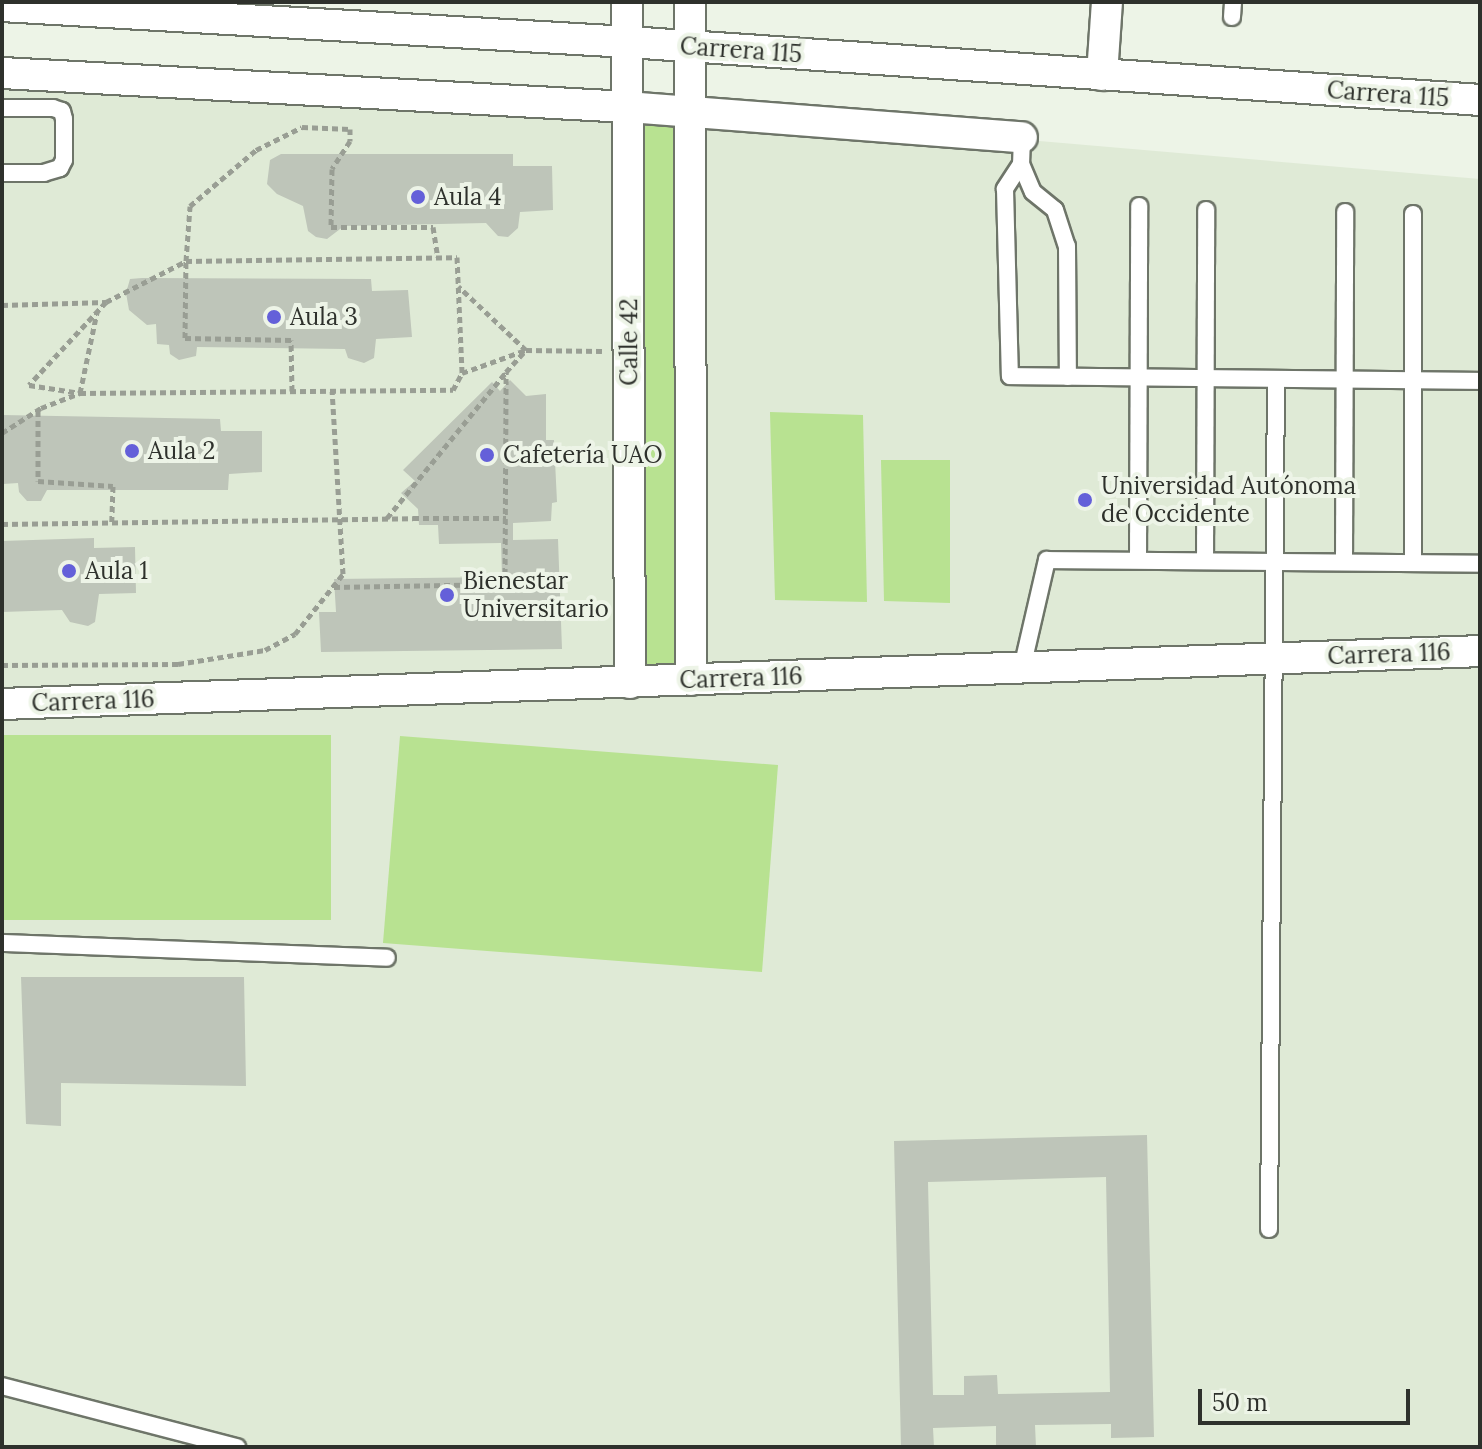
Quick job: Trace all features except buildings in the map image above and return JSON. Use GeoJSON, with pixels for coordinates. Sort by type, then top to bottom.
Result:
{"type":"FeatureCollection","features":[{"type":"Feature","properties":{"kind":"street","name":"Calle 42"},"geometry":{"type":"LineString","coordinates":[[627,2],[630,683]]}},
{"type":"Feature","properties":{"kind":"street"},"geometry":{"type":"LineString","coordinates":[[690,2],[691,680]]}},
{"type":"Feature","properties":{"kind":"street"},"geometry":{"type":"LineString","coordinates":[[1102,75],[1107,2]]}},
{"type":"Feature","properties":{"kind":"street","name":"Carrera 115"},"geometry":{"type":"LineString","coordinates":[[2,6],[138,7],[1480,100]]}},
{"type":"Feature","properties":{"kind":"street"},"geometry":{"type":"LineString","coordinates":[[2,73],[691,111],[1022,151]]}},
{"type":"Feature","properties":{"kind":"street","name":"Carrera 116"},"geometry":{"type":"LineString","coordinates":[[2,704],[1480,651]]}},
{"type":"Feature","properties":{"kind":"lane"},"geometry":{"type":"LineString","coordinates":[[2,108],[53,108],[62,111],[64,160],[60,168],[44,173],[2,173]]}},
{"type":"Feature","properties":{"kind":"lane"},"geometry":{"type":"LineString","coordinates":[[1022,151],[1005,189],[1010,376],[1480,381]]}},
{"type":"Feature","properties":{"kind":"lane"},"geometry":{"type":"LineString","coordinates":[[1022,151],[1033,192],[1055,210],[1067,246],[1068,377]]}},
{"type":"Feature","properties":{"kind":"lane"},"geometry":{"type":"LineString","coordinates":[[1138,560],[1139,206]]}},
{"type":"Feature","properties":{"kind":"lane"},"geometry":{"type":"LineString","coordinates":[[1205,561],[1206,210]]}},
{"type":"Feature","properties":{"kind":"lane"},"geometry":{"type":"LineString","coordinates":[[1344,562],[1345,212]]}},
{"type":"Feature","properties":{"kind":"lane"},"geometry":{"type":"LineString","coordinates":[[1413,214],[1413,563]]}},
{"type":"Feature","properties":{"kind":"lane"},"geometry":{"type":"LineString","coordinates":[[1269,1229],[1276,379]]}},
{"type":"Feature","properties":{"kind":"lane"},"geometry":{"type":"LineString","coordinates":[[1022,668],[1047,560],[1480,564]]}},
{"type":"Feature","properties":{"kind":"lane"},"geometry":{"type":"LineString","coordinates":[[2,943],[387,958]]}},
{"type":"Feature","properties":{"kind":"lane"},"geometry":{"type":"LineString","coordinates":[[2,1386],[237,1447]]}},
{"type":"Feature","properties":{"kind":"path"},"geometry":{"type":"LineString","coordinates":[[292,391],[291,340],[185,338],[190,206],[256,150],[302,127],[350,129],[350,141],[332,169],[331,227],[433,227],[438,257]]}},
{"type":"Feature","properties":{"kind":"path"},"geometry":{"type":"LineString","coordinates":[[457,257],[462,373],[453,390],[80,393],[29,385],[106,302],[186,261],[457,257]]}},
{"type":"Feature","properties":{"kind":"path"},"geometry":{"type":"LineString","coordinates":[[458,286],[526,350]]}},
{"type":"Feature","properties":{"kind":"path"},"geometry":{"type":"LineString","coordinates":[[2,305],[106,302]]}},
{"type":"Feature","properties":{"kind":"path"},"geometry":{"type":"LineString","coordinates":[[80,393],[97,312]]}},
{"type":"Feature","properties":{"kind":"path"},"geometry":{"type":"LineString","coordinates":[[387,519],[526,350]]}},
{"type":"Feature","properties":{"kind":"path"},"geometry":{"type":"LineString","coordinates":[[462,373],[526,350],[602,351]]}},
{"type":"Feature","properties":{"kind":"path"},"geometry":{"type":"LineString","coordinates":[[334,587],[505,584],[506,372]]}},
{"type":"Feature","properties":{"kind":"path"},"geometry":{"type":"LineString","coordinates":[[2,665],[178,664],[265,650],[295,634],[343,574],[332,391]]}},
{"type":"Feature","properties":{"kind":"path"},"geometry":{"type":"LineString","coordinates":[[2,433],[38,410],[80,393]]}},
{"type":"Feature","properties":{"kind":"path"},"geometry":{"type":"LineString","coordinates":[[38,410],[38,481],[113,486],[112,523]]}},
{"type":"Feature","properties":{"kind":"path"},"geometry":{"type":"LineString","coordinates":[[2,524],[506,518]]}},
{"type":"Feature","properties":{"kind":"shaded area"},"geometry":{"type":"Polygon","coordinates":[[[2,73],[691,111],[1480,179],[1480,1447],[2,1447],[2,73]]]}},
{"type":"Feature","properties":{"kind":"green space"},"geometry":{"type":"Polygon","coordinates":[[[628,107],[691,111],[691,680],[630,683],[628,107]]]}},
{"type":"Feature","properties":{"kind":"green space"},"geometry":{"type":"Polygon","coordinates":[[[770,412],[863,415],[867,602],[775,600],[770,412]]]}},
{"type":"Feature","properties":{"kind":"green space"},"geometry":{"type":"Polygon","coordinates":[[[881,460],[950,460],[950,603],[884,601],[881,460]]]}},
{"type":"Feature","properties":{"kind":"green space"},"geometry":{"type":"Polygon","coordinates":[[[2,735],[331,735],[331,920],[2,920],[2,735]]]}},
{"type":"Feature","properties":{"kind":"green space"},"geometry":{"type":"Polygon","coordinates":[[[400,736],[778,765],[762,972],[383,943],[400,736]]]}},
{"type":"Feature","properties":{"kind":"place","name":"Aula 4"},"geometry":{"type":"Point","coordinates":[418,197]}},
{"type":"Feature","properties":{"kind":"place","name":"Aula 3"},"geometry":{"type":"Point","coordinates":[274,317]}},
{"type":"Feature","properties":{"kind":"place","name":"Aula 2"},"geometry":{"type":"Point","coordinates":[132,451]}},
{"type":"Feature","properties":{"kind":"place","name":"Cafetería UAO"},"geometry":{"type":"Point","coordinates":[487,455]}},
{"type":"Feature","properties":{"kind":"place","name":"Universidad Autónoma de Occidente"},"geometry":{"type":"Point","coordinates":[1085,500]}},
{"type":"Feature","properties":{"kind":"place","name":"Aula 1"},"geometry":{"type":"Point","coordinates":[69,571]}},
{"type":"Feature","properties":{"kind":"place","name":"Bienestar Universitario"},"geometry":{"type":"Point","coordinates":[447,595]}}]}
